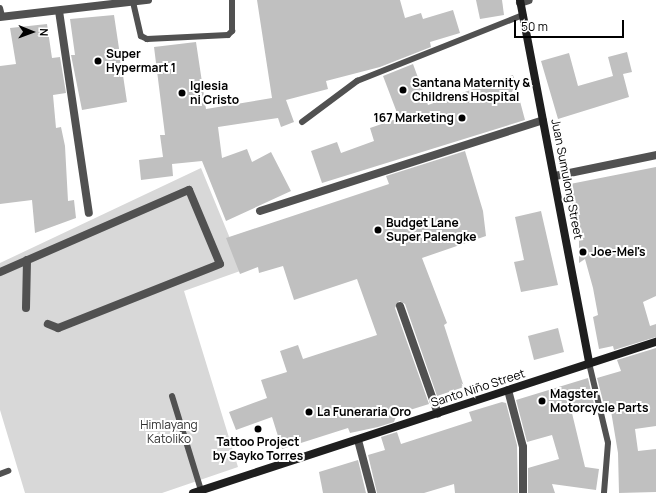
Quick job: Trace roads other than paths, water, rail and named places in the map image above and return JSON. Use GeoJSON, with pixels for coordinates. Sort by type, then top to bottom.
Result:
{"type":"FeatureCollection","features":[{"type":"Feature","properties":{"kind":"main road","name":"Juan Sumulong Street"},"geometry":{"type":"LineString","coordinates":[[523,1],[523,15],[542,120],[555,176],[589,363]]}},
{"type":"Feature","properties":{"kind":"main road","name":"Santo Niño Street"},"geometry":{"type":"LineString","coordinates":[[197,492],[656,342]]}},
{"type":"Feature","properties":{"kind":"street"},"geometry":{"type":"LineString","coordinates":[[1,17],[148,0]]}},
{"type":"Feature","properties":{"kind":"street"},"geometry":{"type":"LineString","coordinates":[[59,11],[89,213]]}},
{"type":"Feature","properties":{"kind":"street"},"geometry":{"type":"LineString","coordinates":[[260,211],[542,120]]}},
{"type":"Feature","properties":{"kind":"street"},"geometry":{"type":"LineString","coordinates":[[555,176],[656,155]]}},
{"type":"Feature","properties":{"kind":"street"},"geometry":{"type":"LineString","coordinates":[[0,272],[189,190],[220,264],[58,328],[48,324]]}},
{"type":"Feature","properties":{"kind":"street"},"geometry":{"type":"LineString","coordinates":[[26,308],[27,260]]}},
{"type":"Feature","properties":{"kind":"street"},"geometry":{"type":"LineString","coordinates":[[400,306],[438,414]]}},
{"type":"Feature","properties":{"kind":"street"},"geometry":{"type":"LineString","coordinates":[[508,390],[523,447],[523,493]]}},
{"type":"Feature","properties":{"kind":"street"},"geometry":{"type":"LineString","coordinates":[[358,440],[372,493]]}},
{"type":"Feature","properties":{"kind":"lane"},"geometry":{"type":"LineString","coordinates":[[133,2],[142,36],[147,39],[228,35],[232,31],[232,0]]}},
{"type":"Feature","properties":{"kind":"lane"},"geometry":{"type":"LineString","coordinates":[[0,8],[1,17]]}},
{"type":"Feature","properties":{"kind":"lane"},"geometry":{"type":"LineString","coordinates":[[302,122],[357,81],[523,15]]}},
{"type":"Feature","properties":{"kind":"lane"},"geometry":{"type":"LineString","coordinates":[[589,363],[608,443],[604,493]]}},
{"type":"Feature","properties":{"kind":"lane"},"geometry":{"type":"LineString","coordinates":[[172,396],[197,492]]}},
{"type":"Feature","properties":{"kind":"lane"},"geometry":{"type":"LineString","coordinates":[[0,474],[8,471]]}},
{"type":"Feature","properties":{"kind":"place","name":"Super Hypermart 1"},"geometry":{"type":"Point","coordinates":[98,61]}},
{"type":"Feature","properties":{"kind":"place","name":"Santana Maternity & Childrens Hospital"},"geometry":{"type":"Point","coordinates":[403,90]}},
{"type":"Feature","properties":{"kind":"place","name":"Iglesia ni Cristo"},"geometry":{"type":"Point","coordinates":[182,93]}},
{"type":"Feature","properties":{"kind":"place","name":"167 Marketing"},"geometry":{"type":"Point","coordinates":[462,118]}},
{"type":"Feature","properties":{"kind":"place","name":"Budget Lane Super Palengke"},"geometry":{"type":"Point","coordinates":[378,230]}},
{"type":"Feature","properties":{"kind":"place","name":"Joe-Mel's"},"geometry":{"type":"Point","coordinates":[583,252]}},
{"type":"Feature","properties":{"kind":"place","name":"Magster Motorcycle Parts"},"geometry":{"type":"Point","coordinates":[542,401]}},
{"type":"Feature","properties":{"kind":"place","name":"La Funeraria Oro"},"geometry":{"type":"Point","coordinates":[309,412]}},
{"type":"Feature","properties":{"kind":"place","name":"Tattoo Project by Sayko Torres"},"geometry":{"type":"Point","coordinates":[258,429]}},
{"type":"Feature","properties":{"kind":"park label","name":"Himlayang Katoliko"},"geometry":{"type":"Point","coordinates":[169,432]}}]}
